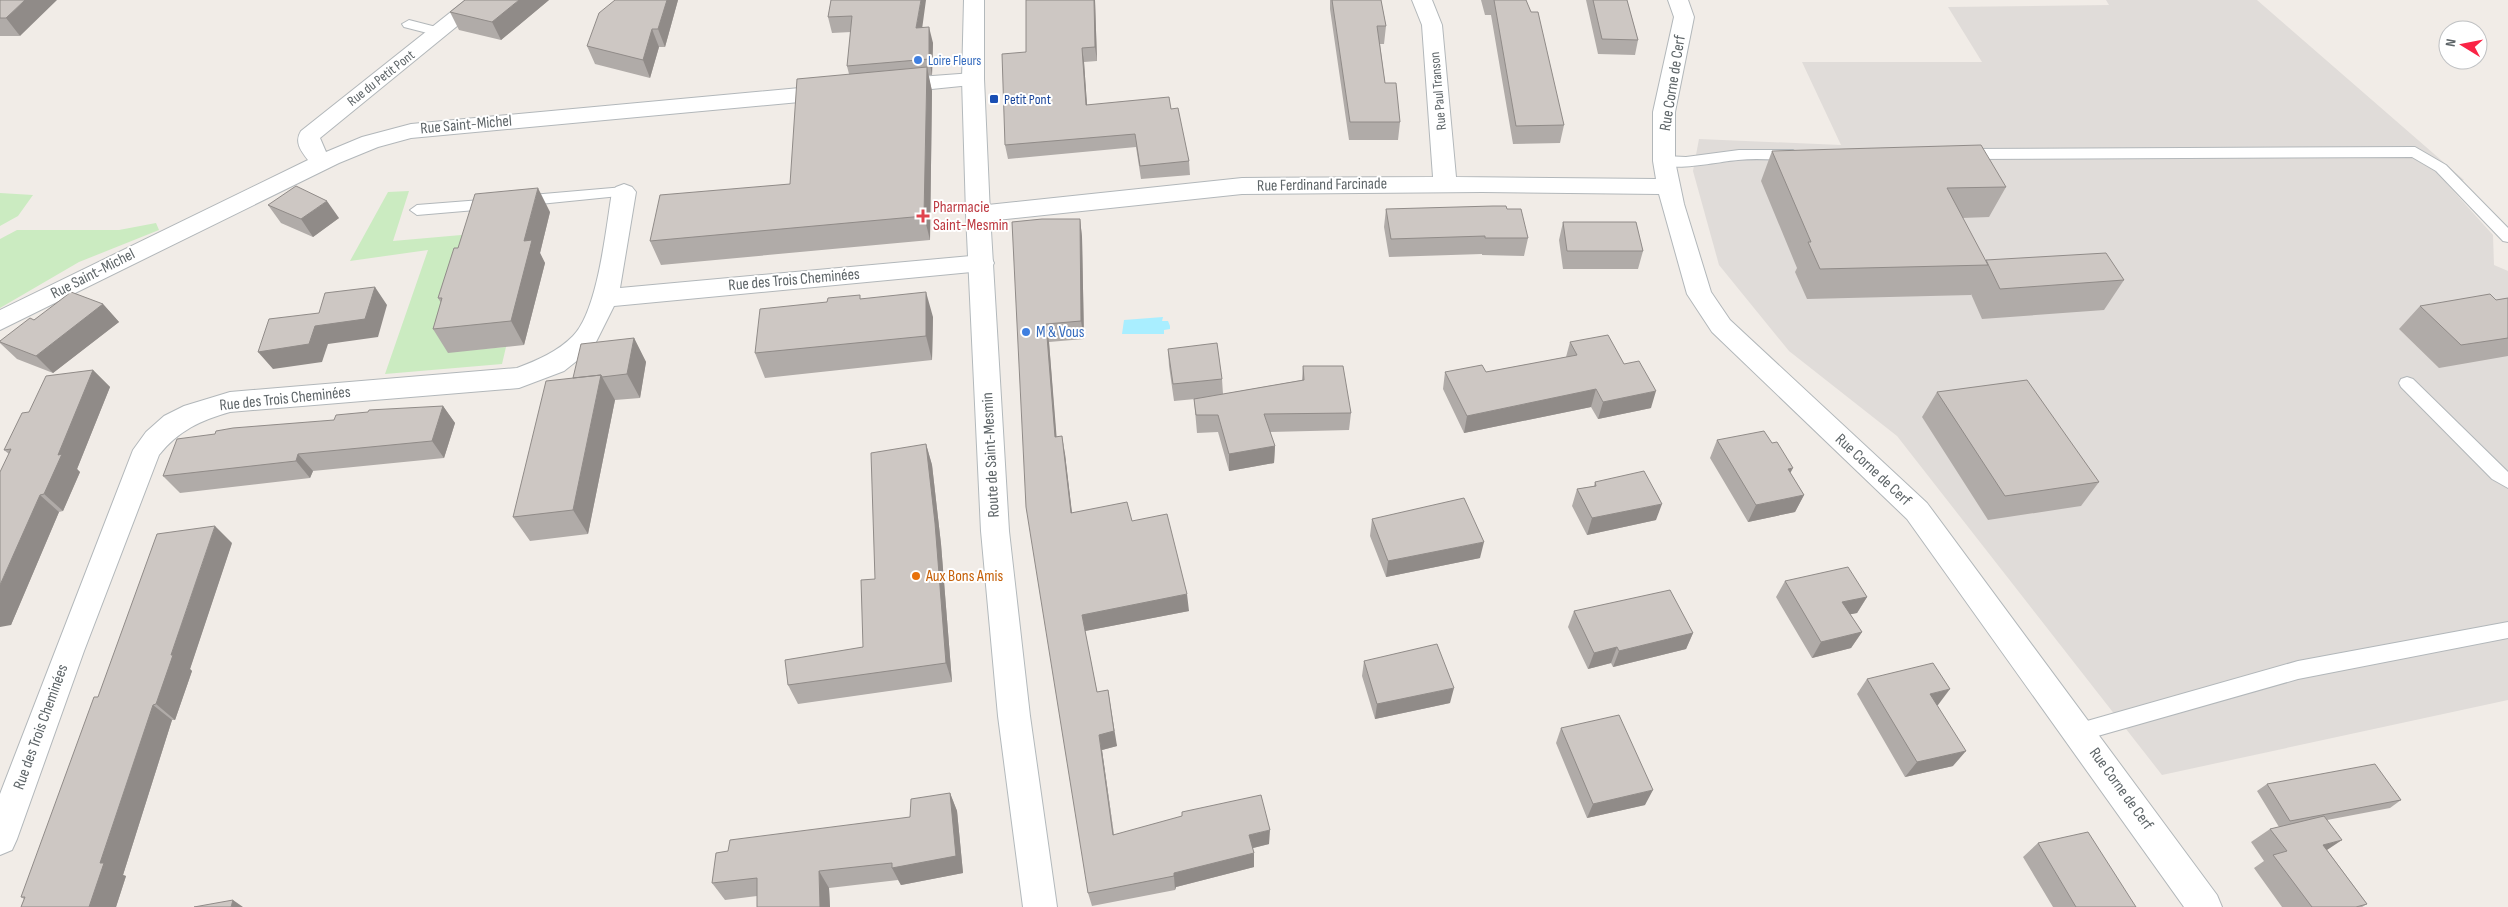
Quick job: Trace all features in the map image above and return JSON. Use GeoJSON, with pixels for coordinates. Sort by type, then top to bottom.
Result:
{"type":"FeatureCollection","features":[{"type":"Feature","properties":{"kind":"street","name":"Rue du Petit Pont"},"geometry":{"type":"LineString","coordinates":[[324,162],[316,156],[309,143],[309,136],[479,0]]}},
{"type":"Feature","properties":{"kind":"street","name":"Route de Saint-Mesmin"},"geometry":{"type":"LineString","coordinates":[[974,0],[973,79],[978,214],[995,531],[1014,716],[1040,907]]}},
{"type":"Feature","properties":{"kind":"street","name":"Rue Paul Transon"},"geometry":{"type":"LineString","coordinates":[[1422,0],[1432,25],[1445,184]]}},
{"type":"Feature","properties":{"kind":"street","name":"Rue Corne de Cerf"},"geometry":{"type":"LineString","coordinates":[[1678,0],[1684,16],[1664,112],[1666,174],[1690,266],[1704,304],[1721,326],[1917,510],[2080,732],[2205,907]]}},
{"type":"Feature","properties":{"kind":"street","name":"Rue Saint-Michel"},"geometry":{"type":"LineString","coordinates":[[0,321],[94,272],[324,162],[390,134],[973,79]]}},
{"type":"Feature","properties":{"kind":"street","name":"Rue Ferdinand Farcinade"},"geometry":{"type":"LineString","coordinates":[[978,214],[1242,186],[1445,184],[1666,174]]}},
{"type":"Feature","properties":{"kind":"street","name":"Rue des Trois Cheminées"},"geometry":{"type":"LineString","coordinates":[[0,839],[69,651],[147,450],[160,432],[190,413],[230,402],[519,378],[555,364],[584,341],[606,298],[624,192]]}},
{"type":"Feature","properties":{"kind":"street","name":"Rue des Trois Cheminées"},"geometry":{"type":"LineString","coordinates":[[606,298],[982,263]]}},
{"type":"Feature","properties":{"kind":"lane"},"geometry":{"type":"LineString","coordinates":[[409,24],[439,32]]}},
{"type":"Feature","properties":{"kind":"lane"},"geometry":{"type":"LineString","coordinates":[[1947,154],[2414,152],[2441,168],[2508,237]]}},
{"type":"Feature","properties":{"kind":"lane"},"geometry":{"type":"LineString","coordinates":[[1666,174],[1686,162],[1738,156],[1808,155]]}},
{"type":"Feature","properties":{"kind":"lane"},"geometry":{"type":"LineString","coordinates":[[417,210],[624,192]]}},
{"type":"Feature","properties":{"kind":"lane"},"geometry":{"type":"LineString","coordinates":[[2407,383],[2498,474],[2508,481]]}},
{"type":"Feature","properties":{"kind":"lane"},"geometry":{"type":"LineString","coordinates":[[2080,732],[2298,670],[2508,630]]}},
{"type":"Feature","properties":{"kind":"shaded area"},"geometry":{"type":"Polygon","coordinates":[[[2106,0],[2257,0],[2464,180],[2447,184],[2493,235],[2494,265],[2508,271],[2508,700],[2162,775],[1897,436],[1789,351],[1719,265],[1693,171],[1699,139],[1841,145],[1802,62],[1982,62],[1948,7],[2109,5],[2106,0]]]}},
{"type":"Feature","properties":{"kind":"green space"},"geometry":{"type":"Polygon","coordinates":[[[409,191],[393,241],[484,233],[448,352],[506,347],[502,364],[385,374],[428,250],[350,261],[388,192],[409,191]]]}},
{"type":"Feature","properties":{"kind":"green space"},"geometry":{"type":"Polygon","coordinates":[[[0,193],[33,195],[18,216],[0,226],[0,193]]]}},
{"type":"Feature","properties":{"kind":"green space"},"geometry":{"type":"Polygon","coordinates":[[[156,223],[159,230],[79,262],[0,308],[0,239],[17,230],[119,230],[156,223]]]}},
{"type":"Feature","properties":{"kind":"water"},"geometry":{"type":"Polygon","coordinates":[[[1163,317],[1162,321],[1168,321],[1170,326],[1170,329],[1164,330],[1164,334],[1122,334],[1124,320],[1163,317]]]}},
{"type":"Feature","properties":{"kind":"building"},"geometry":{"type":"Polygon","coordinates":[[[0,0],[25,0],[6,18],[0,18],[0,0]]]}},
{"type":"Feature","properties":{"kind":"building"},"geometry":{"type":"Polygon","coordinates":[[[465,0],[519,0],[492,22],[450,12],[465,0]]]}},
{"type":"Feature","properties":{"kind":"building"},"geometry":{"type":"Polygon","coordinates":[[[615,0],[667,0],[658,29],[652,29],[643,60],[587,46],[599,13],[615,0]]]}},
{"type":"Feature","properties":{"kind":"building"},"geometry":{"type":"Polygon","coordinates":[[[831,0],[921,0],[916,28],[929,27],[929,59],[847,66],[852,16],[828,17],[831,0]]]}},
{"type":"Feature","properties":{"kind":"building"},"geometry":{"type":"Polygon","coordinates":[[[1026,0],[1094,0],[1095,47],[1082,48],[1086,105],[1169,97],[1171,109],[1178,108],[1189,161],[1140,166],[1135,134],[1005,145],[1002,54],[1026,52],[1026,0]]]}},
{"type":"Feature","properties":{"kind":"building"},"geometry":{"type":"Polygon","coordinates":[[[1332,0],[1381,0],[1386,26],[1377,26],[1385,83],[1396,83],[1400,122],[1350,122],[1332,0]]]}},
{"type":"Feature","properties":{"kind":"building"},"geometry":{"type":"Polygon","coordinates":[[[1494,0],[1526,0],[1531,12],[1538,12],[1564,125],[1516,126],[1494,0]]]}},
{"type":"Feature","properties":{"kind":"building"},"geometry":{"type":"Polygon","coordinates":[[[1593,0],[1627,0],[1638,40],[1602,39],[1593,0]]]}},
{"type":"Feature","properties":{"kind":"building"},"geometry":{"type":"Polygon","coordinates":[[[927,67],[924,216],[650,241],[660,195],[790,184],[797,79],[927,67]]]}},
{"type":"Feature","properties":{"kind":"building"},"geometry":{"type":"Polygon","coordinates":[[[1981,145],[2006,187],[1947,188],[1988,265],[1820,269],[1808,242],[1811,242],[1772,151],[1981,145]]]}},
{"type":"Feature","properties":{"kind":"building"},"geometry":{"type":"Polygon","coordinates":[[[296,186],[327,201],[301,219],[268,205],[296,186]]]}},
{"type":"Feature","properties":{"kind":"building"},"geometry":{"type":"Polygon","coordinates":[[[538,188],[524,241],[532,240],[511,321],[433,329],[442,298],[438,298],[454,248],[458,248],[475,194],[538,188]]]}},
{"type":"Feature","properties":{"kind":"building"},"geometry":{"type":"Polygon","coordinates":[[[1506,206],[1507,209],[1521,209],[1528,238],[1485,238],[1485,236],[1391,239],[1386,209],[1506,206]]]}},
{"type":"Feature","properties":{"kind":"building"},"geometry":{"type":"Polygon","coordinates":[[[1042,219],[1080,219],[1081,321],[1046,324],[1055,437],[1062,436],[1071,513],[1127,502],[1132,521],[1167,514],[1187,594],[1082,615],[1097,692],[1108,690],[1114,731],[1099,735],[1113,835],[1182,816],[1182,812],[1261,795],[1270,830],[1249,835],[1254,853],[1174,873],[1174,876],[1088,893],[1026,507],[1012,222],[1042,219]]]}},
{"type":"Feature","properties":{"kind":"building"},"geometry":{"type":"Polygon","coordinates":[[[1563,222],[1636,222],[1643,251],[1567,251],[1563,222]]]}},
{"type":"Feature","properties":{"kind":"building"},"geometry":{"type":"Polygon","coordinates":[[[2106,253],[2124,280],[2000,289],[1986,260],[2106,253]]]}},
{"type":"Feature","properties":{"kind":"building"},"geometry":{"type":"Polygon","coordinates":[[[375,287],[365,319],[315,326],[309,344],[258,352],[269,319],[319,313],[325,293],[375,287]]]}},
{"type":"Feature","properties":{"kind":"building"},"geometry":{"type":"Polygon","coordinates":[[[71,292],[103,304],[36,356],[0,342],[30,318],[34,320],[71,292]]]}},
{"type":"Feature","properties":{"kind":"building"},"geometry":{"type":"Polygon","coordinates":[[[926,292],[926,336],[755,353],[760,309],[827,302],[828,298],[860,295],[860,299],[926,292]]]}},
{"type":"Feature","properties":{"kind":"building"},"geometry":{"type":"Polygon","coordinates":[[[2490,294],[2496,300],[2508,298],[2508,338],[2461,345],[2420,306],[2490,294]]]}},
{"type":"Feature","properties":{"kind":"building"},"geometry":{"type":"Polygon","coordinates":[[[1608,335],[1624,364],[1639,361],[1656,391],[1603,402],[1596,389],[1467,416],[1445,372],[1482,365],[1486,372],[1577,355],[1570,342],[1608,335]]]}},
{"type":"Feature","properties":{"kind":"building"},"geometry":{"type":"Polygon","coordinates":[[[634,338],[627,374],[573,378],[581,344],[634,338]]]}},
{"type":"Feature","properties":{"kind":"building"},"geometry":{"type":"Polygon","coordinates":[[[1217,343],[1222,379],[1173,384],[1168,349],[1217,343]]]}},
{"type":"Feature","properties":{"kind":"building"},"geometry":{"type":"Polygon","coordinates":[[[1303,366],[1343,366],[1351,413],[1264,414],[1275,446],[1229,454],[1218,415],[1196,415],[1194,399],[1304,380],[1303,366]]]}},
{"type":"Feature","properties":{"kind":"building"},"geometry":{"type":"Polygon","coordinates":[[[93,370],[58,455],[62,454],[44,494],[40,495],[0,585],[0,472],[11,449],[4,450],[22,413],[29,412],[46,376],[93,370]]]}},
{"type":"Feature","properties":{"kind":"building"},"geometry":{"type":"Polygon","coordinates":[[[601,375],[573,510],[513,517],[546,381],[601,375]]]}},
{"type":"Feature","properties":{"kind":"building"},"geometry":{"type":"Polygon","coordinates":[[[2027,380],[2099,482],[2005,496],[1937,392],[2027,380]]]}},
{"type":"Feature","properties":{"kind":"building"},"geometry":{"type":"Polygon","coordinates":[[[443,406],[432,441],[298,454],[296,461],[163,476],[177,439],[215,434],[216,431],[233,428],[334,420],[336,415],[368,412],[369,410],[443,406]]]}},
{"type":"Feature","properties":{"kind":"building"},"geometry":{"type":"Polygon","coordinates":[[[1764,431],[1772,443],[1777,442],[1793,468],[1788,469],[1804,495],[1756,505],[1717,440],[1764,431]]]}},
{"type":"Feature","properties":{"kind":"building"},"geometry":{"type":"Polygon","coordinates":[[[926,444],[935,523],[946,663],[788,685],[785,660],[863,647],[861,580],[875,579],[871,453],[926,444]]]}},
{"type":"Feature","properties":{"kind":"building"},"geometry":{"type":"Polygon","coordinates":[[[1644,471],[1662,504],[1592,518],[1577,489],[1596,486],[1595,482],[1644,471]]]}},
{"type":"Feature","properties":{"kind":"building"},"geometry":{"type":"Polygon","coordinates":[[[1464,498],[1484,542],[1388,561],[1372,519],[1464,498]]]}},
{"type":"Feature","properties":{"kind":"building"},"geometry":{"type":"Polygon","coordinates":[[[215,526],[171,655],[173,655],[156,704],[153,705],[100,863],[104,863],[89,907],[21,907],[25,897],[21,897],[94,697],[98,697],[157,534],[215,526]]]}},
{"type":"Feature","properties":{"kind":"building"},"geometry":{"type":"Polygon","coordinates":[[[1848,567],[1867,597],[1842,602],[1862,632],[1821,642],[1785,581],[1848,567]]]}},
{"type":"Feature","properties":{"kind":"building"},"geometry":{"type":"Polygon","coordinates":[[[1670,590],[1693,633],[1619,651],[1617,647],[1594,653],[1574,611],[1670,590]]]}},
{"type":"Feature","properties":{"kind":"building"},"geometry":{"type":"Polygon","coordinates":[[[1437,644],[1454,688],[1377,704],[1364,661],[1437,644]]]}},
{"type":"Feature","properties":{"kind":"building"},"geometry":{"type":"Polygon","coordinates":[[[1933,663],[1950,689],[1930,694],[1966,751],[1917,762],[1867,679],[1933,663]]]}},
{"type":"Feature","properties":{"kind":"building"},"geometry":{"type":"Polygon","coordinates":[[[1619,715],[1653,790],[1593,804],[1561,728],[1619,715]]]}},
{"type":"Feature","properties":{"kind":"building"},"geometry":{"type":"Polygon","coordinates":[[[2375,764],[2401,800],[2290,821],[2267,784],[2375,764]]]}},
{"type":"Feature","properties":{"kind":"building"},"geometry":{"type":"Polygon","coordinates":[[[950,793],[956,856],[892,868],[892,863],[819,871],[820,907],[757,907],[757,878],[712,883],[716,853],[728,851],[730,840],[910,817],[911,799],[950,793]]]}},
{"type":"Feature","properties":{"kind":"building"},"geometry":{"type":"Polygon","coordinates":[[[2324,816],[2342,840],[2323,845],[2367,904],[2356,907],[2312,907],[2273,855],[2287,851],[2270,829],[2324,816]]]}},
{"type":"Feature","properties":{"kind":"building"},"geometry":{"type":"Polygon","coordinates":[[[2088,832],[2136,907],[2076,907],[2038,843],[2088,832]]]}},
{"type":"Feature","properties":{"kind":"building"},"geometry":{"type":"Polygon","coordinates":[[[233,900],[231,907],[194,907],[233,900]]]}},
{"type":"Feature","properties":{"kind":"place","name":"Loire Fleurs"},"geometry":{"type":"Point","coordinates":[918,60]}},
{"type":"Feature","properties":{"kind":"place","name":"Petit Pont"},"geometry":{"type":"Point","coordinates":[994,99]}},
{"type":"Feature","properties":{"kind":"place","name":"Pharmacie Saint-Mesmin"},"geometry":{"type":"Point","coordinates":[923,216]}},
{"type":"Feature","properties":{"kind":"place","name":"M & Vous"},"geometry":{"type":"Point","coordinates":[1026,332]}},
{"type":"Feature","properties":{"kind":"place","name":"Aux Bons Amis"},"geometry":{"type":"Point","coordinates":[916,576]}}]}
